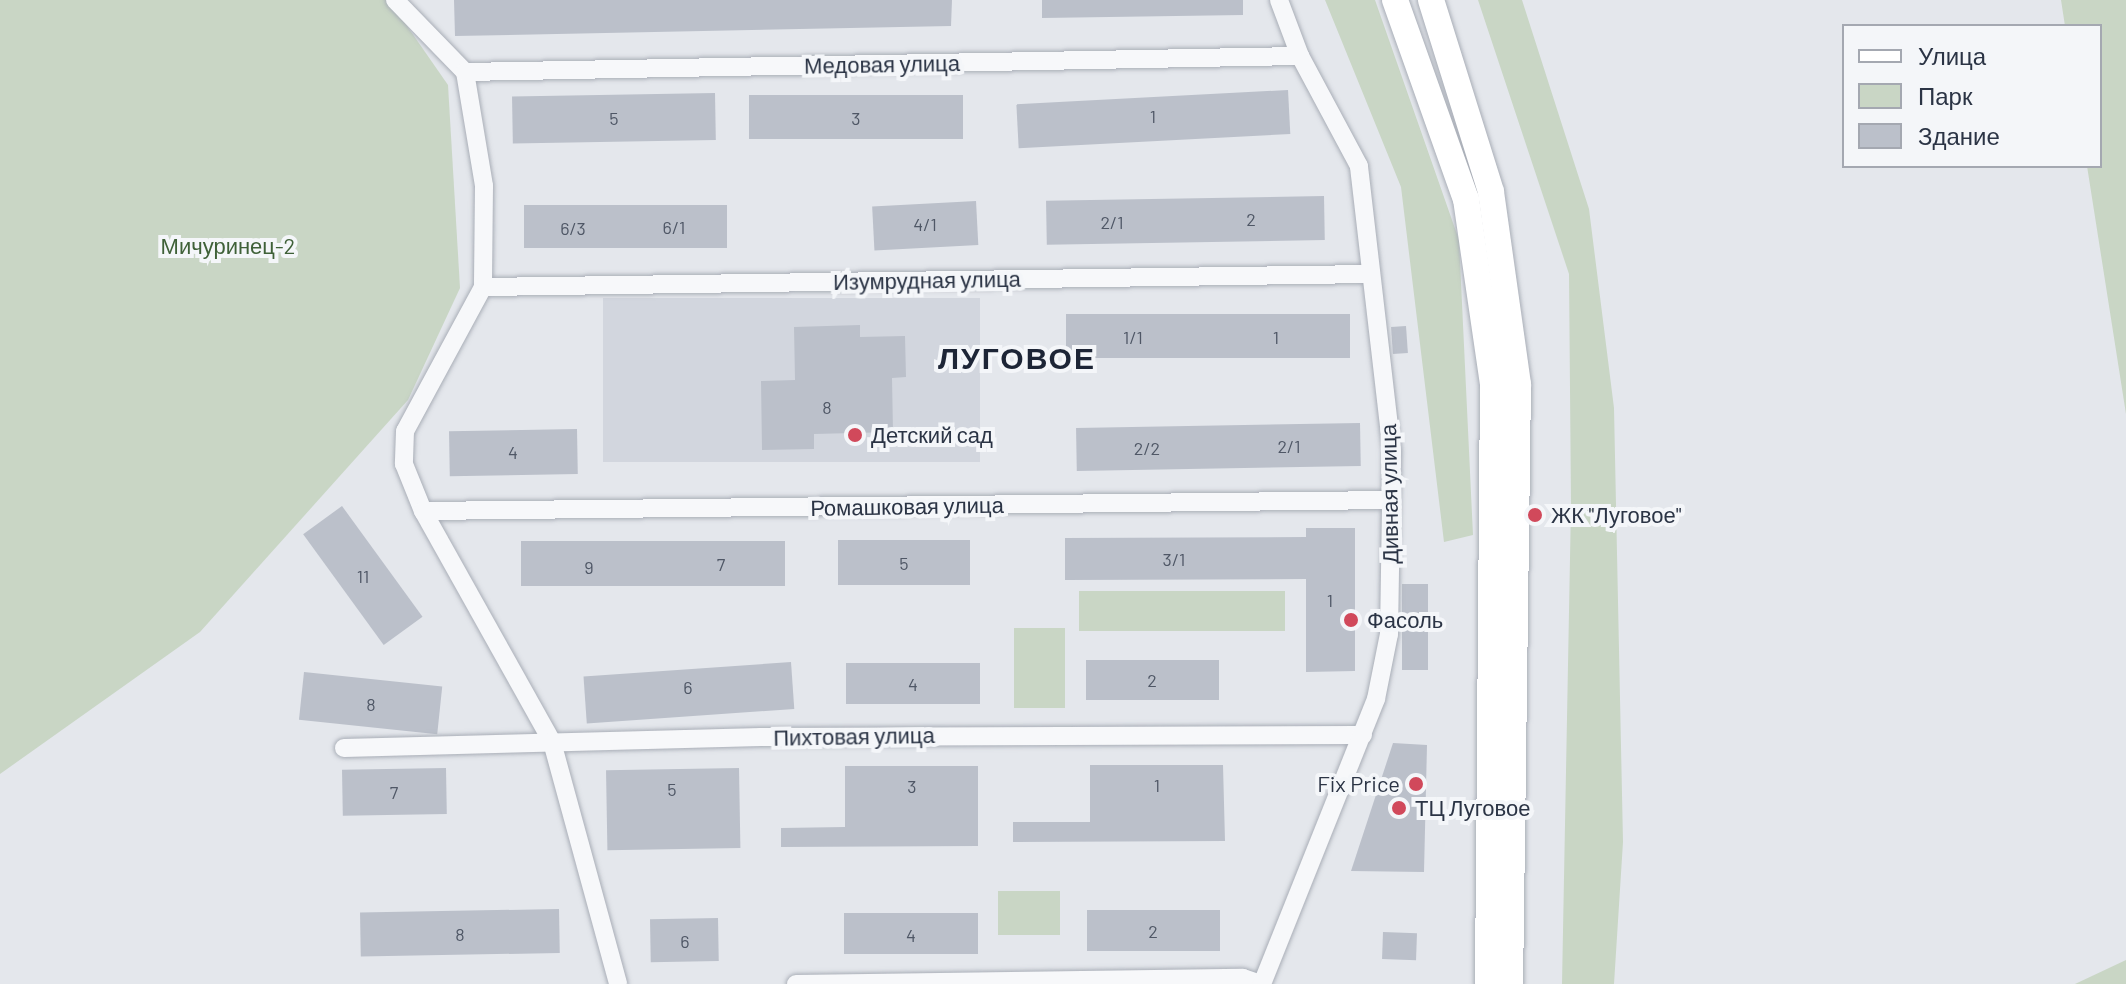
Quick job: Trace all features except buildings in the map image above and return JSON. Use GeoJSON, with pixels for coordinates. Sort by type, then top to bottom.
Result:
{"type":"FeatureCollection","features":[{"type":"Feature","properties":{"kind":"main road"},"geometry":{"type":"LineString","coordinates":[[1395,0],[1466,199],[1493,383],[1488,984]]}},
{"type":"Feature","properties":{"kind":"main road"},"geometry":{"type":"LineString","coordinates":[[1431,0],[1491,192],[1518,384],[1510,984]]}},
{"type":"Feature","properties":{"kind":"street"},"geometry":{"type":"LineString","coordinates":[[395,0],[465,72],[484,186],[483,287],[405,431],[404,464],[423,511],[552,742],[618,984]]}},
{"type":"Feature","properties":{"kind":"street","name":"Дивная улица"},"geometry":{"type":"LineString","coordinates":[[1261,984],[1363,735],[1376,699],[1389,634],[1392,452],[1359,166],[1300,56],[1279,0]]}},
{"type":"Feature","properties":{"kind":"street","name":"Медовая улица"},"geometry":{"type":"LineString","coordinates":[[465,72],[1300,56]]}},
{"type":"Feature","properties":{"kind":"street","name":"Изумрудная улица"},"geometry":{"type":"LineString","coordinates":[[483,287],[1371,274]]}},
{"type":"Feature","properties":{"kind":"street","name":"Ромашковая улица"},"geometry":{"type":"LineString","coordinates":[[423,511],[1391,500]]}},
{"type":"Feature","properties":{"kind":"street","name":"Пихтовая улица"},"geometry":{"type":"LineString","coordinates":[[344,748],[998,735],[1363,735]]}},
{"type":"Feature","properties":{"kind":"street"},"geometry":{"type":"LineString","coordinates":[[796,984],[1243,978],[1261,984]]}},
{"type":"Feature","properties":{"kind":"shaded area"},"geometry":{"type":"Polygon","coordinates":[[[603,298],[980,298],[980,462],[603,462],[603,298]]]}},
{"type":"Feature","properties":{"kind":"green space","name":"Мичуринец-2"},"geometry":{"type":"Polygon","coordinates":[[[0,0],[389,0],[448,85],[460,288],[408,400],[200,632],[0,774],[0,0]]]}},
{"type":"Feature","properties":{"kind":"green space"},"geometry":{"type":"Polygon","coordinates":[[[1325,0],[1375,0],[1459,240],[1473,535],[1444,542],[1401,187],[1325,0]]]}},
{"type":"Feature","properties":{"kind":"green space"},"geometry":{"type":"Polygon","coordinates":[[[1478,0],[1522,0],[1589,209],[1614,408],[1623,842],[1614,984],[1562,984],[1571,505],[1569,274],[1478,0]]]}},
{"type":"Feature","properties":{"kind":"green space"},"geometry":{"type":"Polygon","coordinates":[[[2061,0],[2126,0],[2126,414],[2087,168],[2102,168],[2102,24],[2065,24],[2061,0]]]}},
{"type":"Feature","properties":{"kind":"green space"},"geometry":{"type":"Polygon","coordinates":[[[1079,591],[1285,591],[1285,631],[1079,631],[1079,591]]]}},
{"type":"Feature","properties":{"kind":"green space"},"geometry":{"type":"Polygon","coordinates":[[[1014,628],[1065,628],[1065,708],[1014,708],[1014,628]]]}},
{"type":"Feature","properties":{"kind":"green space"},"geometry":{"type":"Polygon","coordinates":[[[998,891],[1060,891],[1060,935],[998,935],[998,891]]]}},
{"type":"Feature","properties":{"kind":"green space"},"geometry":{"type":"Polygon","coordinates":[[[2126,960],[2126,984],[2075,984],[2126,960]]]}},
{"type":"Feature","properties":{"kind":"place","name":"Детский сад"},"geometry":{"type":"Point","coordinates":[855,435]}},
{"type":"Feature","properties":{"kind":"place","name":"ЖК \"Луговое\""},"geometry":{"type":"Point","coordinates":[1535,515]}},
{"type":"Feature","properties":{"kind":"place","name":"Фасоль"},"geometry":{"type":"Point","coordinates":[1351,620]}},
{"type":"Feature","properties":{"kind":"place","name":"Fix Price"},"geometry":{"type":"Point","coordinates":[1416,784]}},
{"type":"Feature","properties":{"kind":"place","name":"ТЦ Луговое"},"geometry":{"type":"Point","coordinates":[1399,808]}},
{"type":"Feature","properties":{"kind":"district","name":"ЛУГОВОЕ"},"geometry":{"type":"Point","coordinates":[1017,357]}}]}
